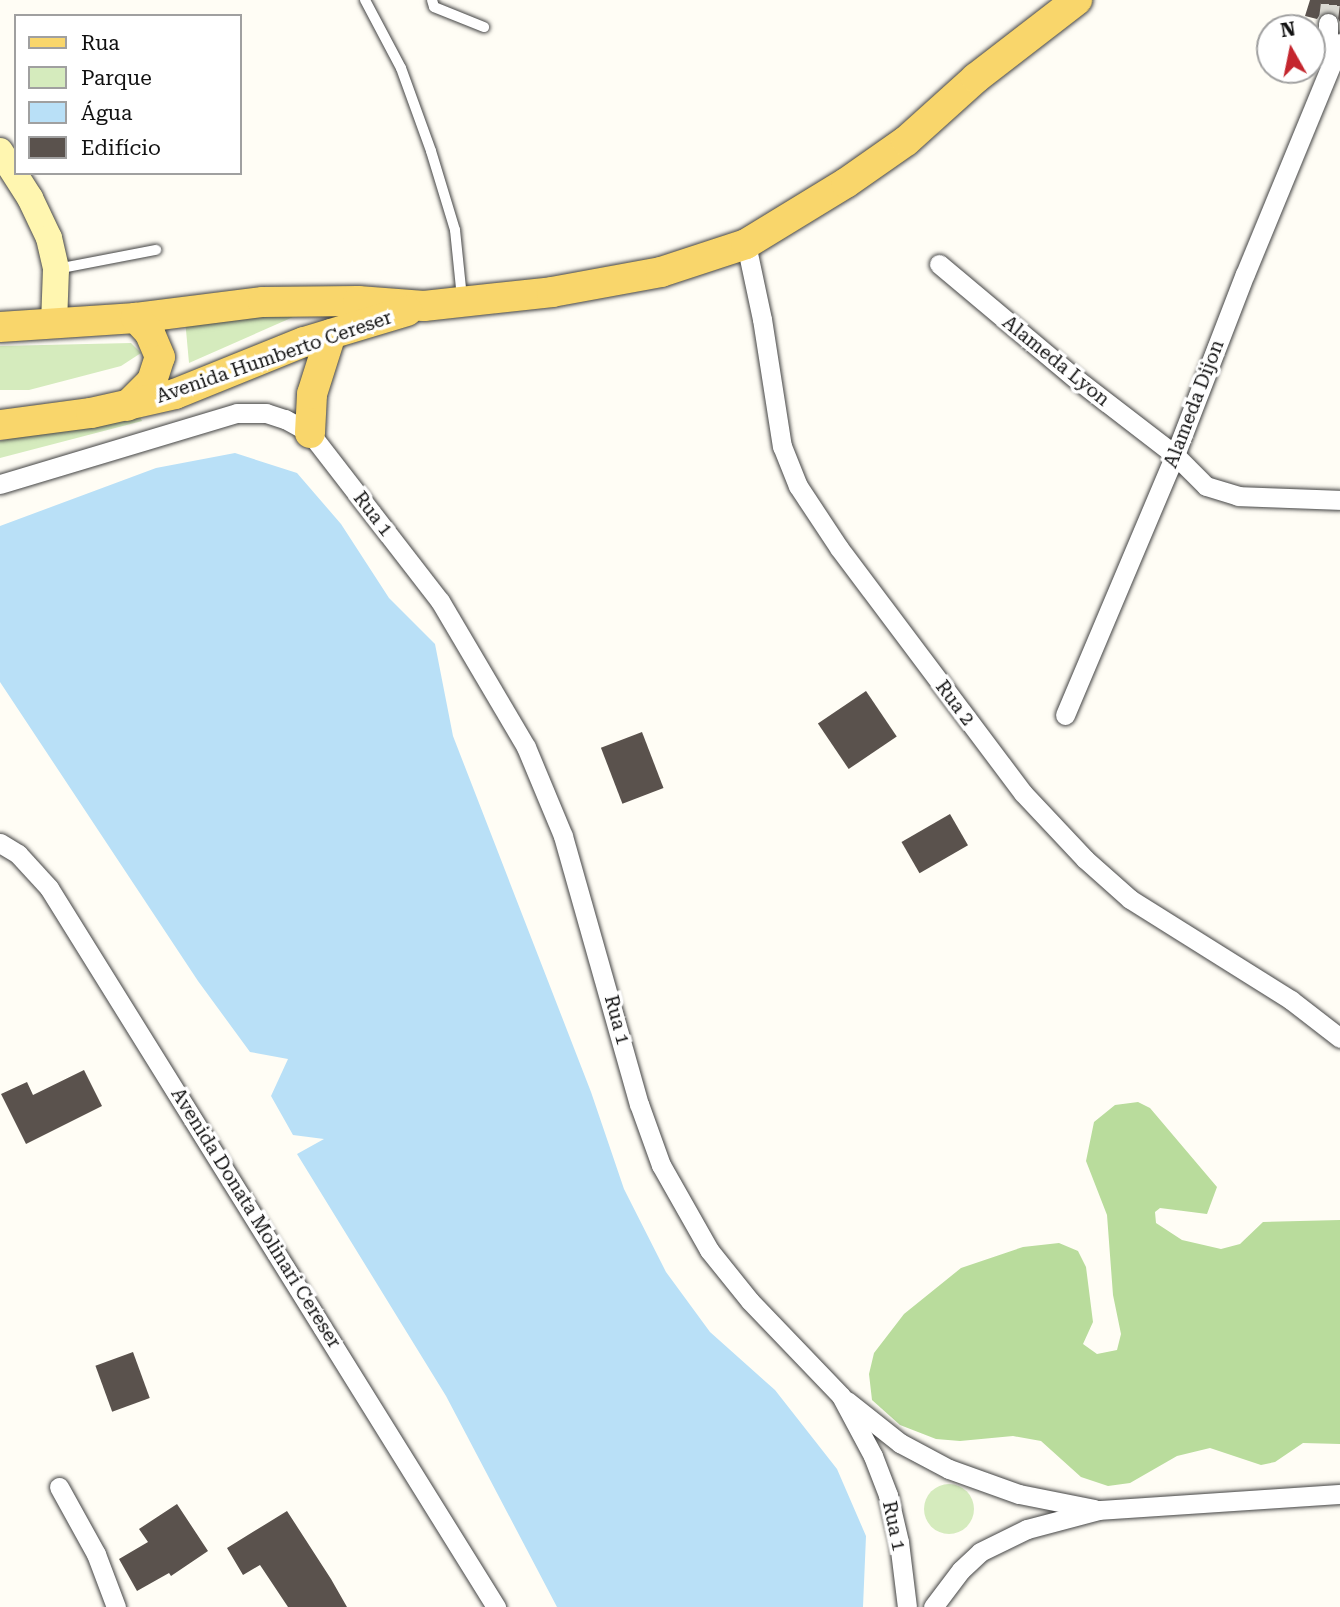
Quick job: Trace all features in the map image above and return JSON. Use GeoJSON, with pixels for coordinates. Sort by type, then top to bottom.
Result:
{"type":"FeatureCollection","features":[{"type":"Feature","properties":{"kind":"main road","name":"Avenida Humberto Cereser"},"geometry":{"type":"LineString","coordinates":[[0,327],[136,318],[263,302],[358,301],[424,306],[463,302],[624,281],[746,244],[846,183],[906,141],[976,78],[1077,0]]}},
{"type":"Feature","properties":{"kind":"main road","name":"Avenida Humberto Cereser"},"geometry":{"type":"LineString","coordinates":[[0,425],[126,406],[202,386],[331,334],[424,306]]}},
{"type":"Feature","properties":{"kind":"main road"},"geometry":{"type":"LineString","coordinates":[[126,406],[152,381],[160,356],[157,343],[136,318]]}},
{"type":"Feature","properties":{"kind":"main road"},"geometry":{"type":"LineString","coordinates":[[310,433],[312,394],[331,334]]}},
{"type":"Feature","properties":{"kind":"street"},"geometry":{"type":"LineString","coordinates":[[1328,23],[1328,70]]}},
{"type":"Feature","properties":{"kind":"street","name":"Alameda Dijon"},"geometry":{"type":"LineString","coordinates":[[1065,715],[1175,455],[1245,274],[1330,93],[1328,70],[1340,43]]}},
{"type":"Feature","properties":{"kind":"street"},"geometry":{"type":"LineString","coordinates":[[0,151],[14,173]]}},
{"type":"Feature","properties":{"kind":"street"},"geometry":{"type":"LineString","coordinates":[[15,175],[30,198],[49,238],[56,269],[54,324]]}},
{"type":"Feature","properties":{"kind":"street","name":"Rua 2"},"geometry":{"type":"LineString","coordinates":[[746,244],[762,318],[782,446],[798,485],[846,558],[1023,793],[1085,859],[1130,899],[1291,1000],[1340,1038]]}},
{"type":"Feature","properties":{"kind":"street","name":"Alameda Lyon"},"geometry":{"type":"LineString","coordinates":[[939,264],[1075,378],[1175,455],[1206,486],[1238,496],[1340,500]]}},
{"type":"Feature","properties":{"kind":"street"},"geometry":{"type":"LineString","coordinates":[[0,484],[237,413],[266,413],[285,419],[310,433]]}},
{"type":"Feature","properties":{"kind":"street","name":"Rua 1"},"geometry":{"type":"LineString","coordinates":[[310,433],[440,601],[526,747],[576,875],[639,1104],[662,1165],[681,1204],[709,1250],[750,1301],[841,1396],[873,1456],[888,1495],[899,1542],[907,1607]]}},
{"type":"Feature","properties":{"kind":"street","name":"Avenida Donata Molinari Cereser"},"geometry":{"type":"LineString","coordinates":[[0,843],[18,854],[49,888],[496,1607]]}},
{"type":"Feature","properties":{"kind":"street"},"geometry":{"type":"LineString","coordinates":[[841,1396],[900,1443],[949,1469],[1019,1494],[1099,1510]]}},
{"type":"Feature","properties":{"kind":"street"},"geometry":{"type":"LineString","coordinates":[[59,1487],[96,1554],[116,1607]]}},
{"type":"Feature","properties":{"kind":"street"},"geometry":{"type":"LineString","coordinates":[[933,1607],[961,1570],[981,1552],[1003,1538],[1027,1529],[1099,1510],[1340,1494]]}},
{"type":"Feature","properties":{"kind":"lane"},"geometry":{"type":"LineString","coordinates":[[365,0],[401,68],[431,151],[455,230],[463,302]]}},
{"type":"Feature","properties":{"kind":"lane"},"geometry":{"type":"LineString","coordinates":[[432,0],[434,7],[484,27]]}},
{"type":"Feature","properties":{"kind":"lane"},"geometry":{"type":"LineString","coordinates":[[56,269],[156,250]]}},
{"type":"Feature","properties":{"kind":"green space"},"geometry":{"type":"Polygon","coordinates":[[[325,303],[189,363],[185,319],[325,303]]]}},
{"type":"Feature","properties":{"kind":"green space"},"geometry":{"type":"Polygon","coordinates":[[[131,343],[141,353],[121,366],[29,390],[0,390],[0,346],[131,343]]]}},
{"type":"Feature","properties":{"kind":"green space"},"geometry":{"type":"Polygon","coordinates":[[[137,411],[142,421],[0,458],[0,441],[137,411]]]}},
{"type":"Feature","properties":{"kind":"green space"},"geometry":{"type":"Polygon","coordinates":[[[1138,1102],[1150,1108],[1217,1187],[1207,1214],[1160,1208],[1155,1212],[1156,1223],[1182,1240],[1221,1249],[1240,1244],[1263,1222],[1340,1220],[1340,1444],[1303,1443],[1275,1462],[1261,1465],[1210,1448],[1177,1456],[1130,1483],[1108,1486],[1081,1477],[1041,1441],[1013,1436],[960,1441],[936,1439],[900,1425],[872,1400],[869,1374],[874,1353],[904,1314],[961,1268],[1023,1247],[1059,1243],[1078,1251],[1086,1267],[1093,1322],[1083,1344],[1097,1354],[1117,1350],[1121,1334],[1113,1295],[1107,1215],[1086,1161],[1094,1122],[1115,1105],[1138,1102]]]}},
{"type":"Feature","properties":{"kind":"green space"},"geometry":{"type":"Polygon","coordinates":[[[949,1484],[967,1491],[974,1509],[967,1527],[949,1534],[931,1527],[924,1509],[931,1491],[949,1484]]]}},
{"type":"Feature","properties":{"kind":"water"},"geometry":{"type":"Polygon","coordinates":[[[235,453],[297,473],[341,524],[389,598],[435,644],[453,736],[591,1092],[624,1189],[666,1272],[710,1332],[775,1390],[837,1469],[866,1536],[863,1607],[557,1607],[446,1396],[297,1154],[324,1139],[293,1135],[271,1096],[288,1059],[250,1052],[198,981],[0,682],[0,526],[156,468],[235,453]]]}},
{"type":"Feature","properties":{"kind":"building"},"geometry":{"type":"Polygon","coordinates":[[[1310,0],[1340,0],[1340,22],[1335,13],[1329,11],[1306,14],[1310,0]]]}},
{"type":"Feature","properties":{"kind":"building"},"geometry":{"type":"Polygon","coordinates":[[[866,691],[897,737],[849,769],[818,723],[866,691]]]}},
{"type":"Feature","properties":{"kind":"building"},"geometry":{"type":"Polygon","coordinates":[[[642,732],[664,788],[622,804],[601,748],[642,732]]]}},
{"type":"Feature","properties":{"kind":"building"},"geometry":{"type":"Polygon","coordinates":[[[950,814],[968,845],[920,873],[902,842],[950,814]]]}},
{"type":"Feature","properties":{"kind":"building"},"geometry":{"type":"Polygon","coordinates":[[[84,1070],[102,1106],[26,1144],[1,1094],[27,1082],[33,1095],[84,1070]]]}},
{"type":"Feature","properties":{"kind":"building"},"geometry":{"type":"Polygon","coordinates":[[[133,1352],[150,1398],[112,1412],[95,1366],[133,1352]]]}},
{"type":"Feature","properties":{"kind":"building"},"geometry":{"type":"Polygon","coordinates":[[[177,1504],[208,1551],[171,1576],[169,1573],[137,1591],[119,1559],[148,1542],[139,1529],[177,1504]]]}},
{"type":"Feature","properties":{"kind":"building"},"geometry":{"type":"Polygon","coordinates":[[[287,1511],[347,1607],[288,1607],[260,1565],[243,1575],[227,1548],[287,1511]]]}},
{"type":"Feature","properties":{"kind":"tunnel"},"geometry":{"type":"LineString","coordinates":[[1328,23],[1331,0]]}}]}
